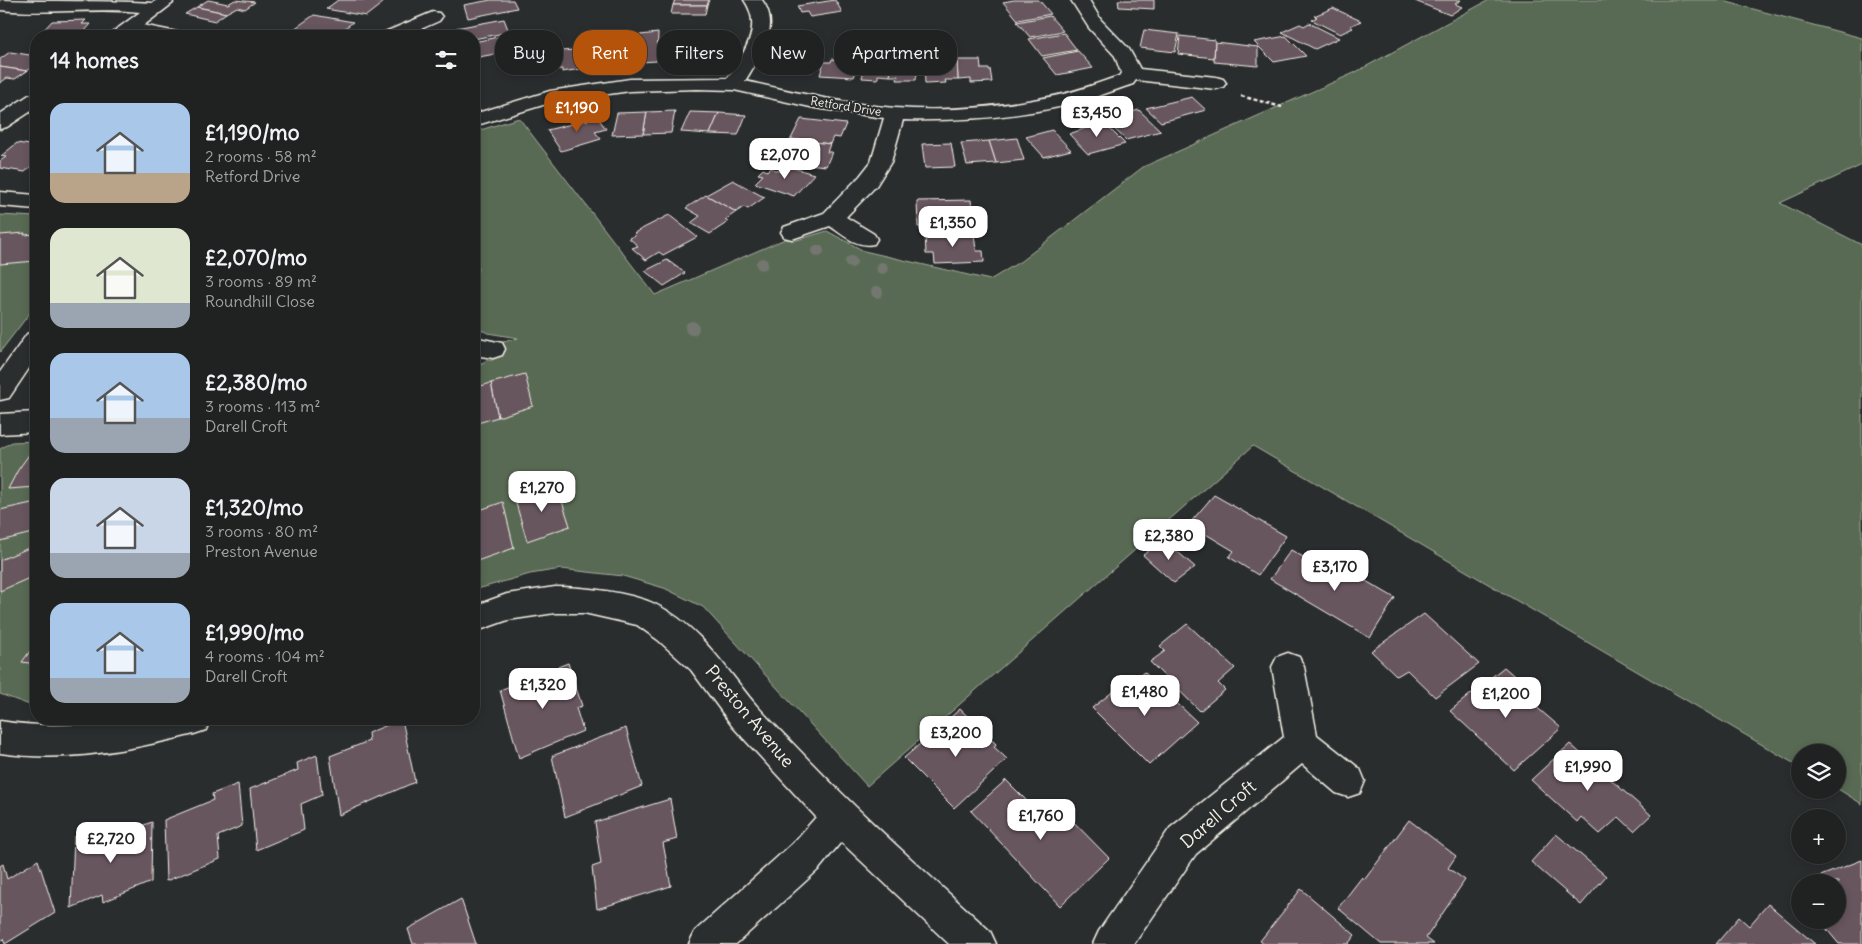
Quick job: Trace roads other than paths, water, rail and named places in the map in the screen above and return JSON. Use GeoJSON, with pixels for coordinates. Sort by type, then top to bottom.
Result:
{"type":"FeatureCollection","features":[{"type":"Feature","properties":{"kind":"street"},"geometry":{"type":"LineString","coordinates":[[126,30],[170,0]]}},
{"type":"Feature","properties":{"kind":"street"},"geometry":{"type":"LineString","coordinates":[[734,84],[759,38],[762,26],[761,11],[753,0]]}},
{"type":"Feature","properties":{"kind":"street"},"geometry":{"type":"LineString","coordinates":[[1080,0],[1094,23],[1124,55],[1131,67],[1131,74],[1216,83]]}},
{"type":"Feature","properties":{"kind":"street"},"geometry":{"type":"LineString","coordinates":[[0,5],[19,7],[122,5],[154,10]]}},
{"type":"Feature","properties":{"kind":"street"},"geometry":{"type":"LineString","coordinates":[[408,30],[433,17]]}},
{"type":"Feature","properties":{"kind":"street","name":"Retford Drive"},"geometry":{"type":"LineString","coordinates":[[480,114],[550,97],[603,88],[660,84],[734,84],[815,102],[895,114],[960,115],[1018,109],[1060,101],[1109,87],[1126,80],[1131,74]]}},
{"type":"Feature","properties":{"kind":"street"},"geometry":{"type":"LineString","coordinates":[[0,123],[30,103]]}},
{"type":"Feature","properties":{"kind":"street"},"geometry":{"type":"LineString","coordinates":[[792,232],[832,218],[868,181],[881,162],[895,114]]}},
{"type":"Feature","properties":{"kind":"street"},"geometry":{"type":"LineString","coordinates":[[0,199],[30,202]]}},
{"type":"Feature","properties":{"kind":"street"},"geometry":{"type":"LineString","coordinates":[[832,218],[866,238]]}},
{"type":"Feature","properties":{"kind":"street"},"geometry":{"type":"LineString","coordinates":[[0,391],[30,348]]}},
{"type":"Feature","properties":{"kind":"street"},"geometry":{"type":"LineString","coordinates":[[0,424],[30,422]]}},
{"type":"Feature","properties":{"kind":"street","name":"Preston Avenue"},"geometry":{"type":"LineString","coordinates":[[480,617],[507,607],[555,600],[584,600],[644,614],[669,630],[702,660],[745,716],[839,817],[977,944]]}},
{"type":"Feature","properties":{"kind":"street"},"geometry":{"type":"LineString","coordinates":[[1288,667],[1302,743],[1348,781]]}},
{"type":"Feature","properties":{"kind":"street"},"geometry":{"type":"LineString","coordinates":[[0,738],[37,742],[81,740],[169,725]]}},
{"type":"Feature","properties":{"kind":"street","name":"Darell Croft"},"geometry":{"type":"LineString","coordinates":[[1112,944],[1183,840],[1302,743]]}},
{"type":"Feature","properties":{"kind":"street"},"geometry":{"type":"LineString","coordinates":[[708,944],[806,856],[839,817]]}}]}
